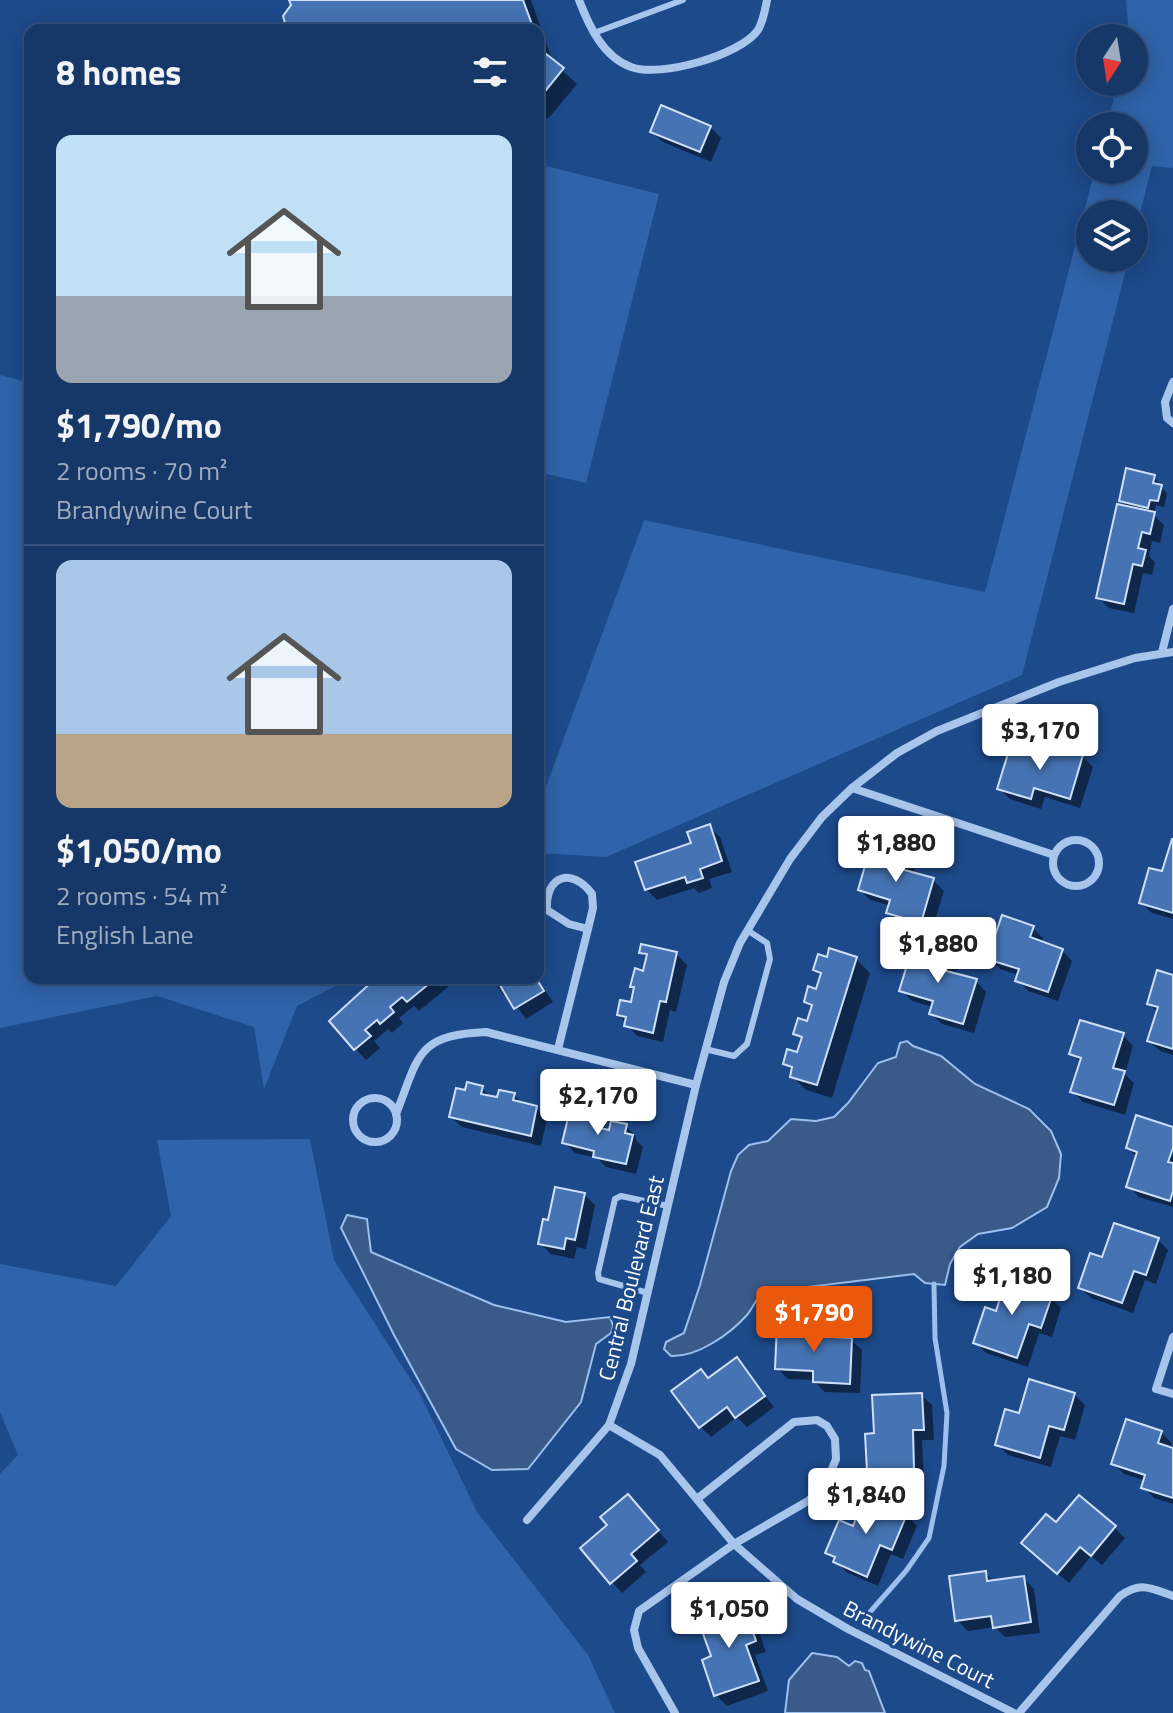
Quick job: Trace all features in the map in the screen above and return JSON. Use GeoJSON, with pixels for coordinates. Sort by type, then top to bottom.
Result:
{"type":"FeatureCollection","features":[{"type":"Feature","properties":{"kind":"street"},"geometry":{"type":"LineString","coordinates":[[579,0],[589,26],[609,53],[629,67],[651,72],[685,68],[744,42],[758,30],[767,0]]}},
{"type":"Feature","properties":{"kind":"street"},"geometry":{"type":"LineString","coordinates":[[1173,382],[1165,402],[1167,418],[1173,423]]}},
{"type":"Feature","properties":{"kind":"street"},"geometry":{"type":"LineString","coordinates":[[1162,652],[1173,609]]}},
{"type":"Feature","properties":{"kind":"street","name":"Central Boulevard East"},"geometry":{"type":"LineString","coordinates":[[527,1520],[609,1425],[631,1364],[696,1085],[724,982],[747,930],[790,859],[822,817],[852,788],[897,753],[937,731],[1059,682],[1162,652],[1173,652]]}},
{"type":"Feature","properties":{"kind":"street"},"geometry":{"type":"LineString","coordinates":[[852,788],[1054,855]]}},
{"type":"Feature","properties":{"kind":"street"},"geometry":{"type":"LineString","coordinates":[[1072,840],[1087,843],[1098,854],[1098,870],[1089,882],[1068,885],[1053,870],[1054,855],[1064,843],[1072,840]]}},
{"type":"Feature","properties":{"kind":"street"},"geometry":{"type":"LineString","coordinates":[[558,1049],[588,929],[593,908],[592,894],[577,879],[568,877],[555,882],[546,898],[547,910],[569,924],[588,929]]}},
{"type":"Feature","properties":{"kind":"street"},"geometry":{"type":"LineString","coordinates":[[396,1114],[388,1102],[369,1099],[358,1106],[354,1125],[366,1140],[380,1142],[387,1139],[396,1128],[396,1114],[421,1053],[439,1039],[461,1033],[486,1032],[696,1085]]}},
{"type":"Feature","properties":{"kind":"street"},"geometry":{"type":"LineString","coordinates":[[1173,1337],[1156,1389],[1173,1394]]}},
{"type":"Feature","properties":{"kind":"street"},"geometry":{"type":"LineString","coordinates":[[675,1713],[638,1648],[634,1630],[639,1611],[734,1544],[808,1501],[826,1484],[836,1459],[835,1439],[827,1426],[817,1420],[794,1422],[697,1499]]}},
{"type":"Feature","properties":{"kind":"street","name":"Brandywine Court"},"geometry":{"type":"LineString","coordinates":[[609,1425],[660,1455],[734,1544],[797,1599],[848,1629],[1017,1713],[1120,1596],[1132,1587],[1142,1586],[1173,1596]]}},
{"type":"Feature","properties":{"kind":"lane"},"geometry":{"type":"LineString","coordinates":[[594,33],[683,0]]}},
{"type":"Feature","properties":{"kind":"lane"},"geometry":{"type":"LineString","coordinates":[[705,1049],[734,1056],[747,1044],[770,959],[767,943],[747,930]]}},
{"type":"Feature","properties":{"kind":"lane"},"geometry":{"type":"LineString","coordinates":[[648,1293],[599,1279],[615,1199],[621,1196],[668,1206]]}},
{"type":"Feature","properties":{"kind":"shaded area"},"geometry":{"type":"Polygon","coordinates":[[[1126,0],[1173,0],[1173,168],[1152,166],[1148,182],[1148,112],[1110,112],[1114,96],[1148,96],[1148,24],[1128,24],[1126,0]]]}},
{"type":"Feature","properties":{"kind":"shaded area"},"geometry":{"type":"Polygon","coordinates":[[[544,165],[659,194],[586,483],[544,473],[544,165]]]}},
{"type":"Feature","properties":{"kind":"shaded area"},"geometry":{"type":"Polygon","coordinates":[[[1091,184],[1147,184],[1143,200],[1087,200],[1091,184]]]}},
{"type":"Feature","properties":{"kind":"shaded area"},"geometry":{"type":"Polygon","coordinates":[[[1076,243],[1076,272],[1125,272],[1022,675],[606,857],[544,853],[544,792],[644,520],[985,592],[1076,243]]]}},
{"type":"Feature","properties":{"kind":"shaded area"},"geometry":{"type":"Polygon","coordinates":[[[0,375],[24,381],[24,984],[339,984],[297,1006],[264,1089],[254,1027],[157,996],[0,1028],[0,375]]]}},
{"type":"Feature","properties":{"kind":"shaded area"},"geometry":{"type":"Polygon","coordinates":[[[907,1041],[941,1056],[975,1084],[1029,1109],[1051,1131],[1061,1154],[1059,1178],[1047,1207],[1012,1228],[978,1234],[960,1247],[950,1264],[945,1285],[925,1283],[914,1274],[767,1292],[723,1337],[692,1353],[671,1356],[664,1349],[666,1342],[684,1333],[738,1155],[749,1145],[768,1141],[791,1119],[816,1121],[834,1117],[878,1063],[896,1057],[900,1043],[907,1041]]]}},
{"type":"Feature","properties":{"kind":"shaded area"},"geometry":{"type":"Polygon","coordinates":[[[310,1139],[334,1260],[420,1394],[477,1512],[588,1655],[615,1713],[0,1713],[0,1474],[18,1455],[0,1412],[0,1264],[116,1286],[171,1216],[157,1140],[310,1139]]]}},
{"type":"Feature","properties":{"kind":"shaded area"},"geometry":{"type":"Polygon","coordinates":[[[347,1215],[367,1219],[371,1252],[494,1305],[566,1322],[610,1317],[613,1326],[611,1333],[596,1344],[581,1402],[528,1469],[492,1470],[456,1449],[341,1228],[347,1215]]]}},
{"type":"Feature","properties":{"kind":"shaded area"},"geometry":{"type":"Polygon","coordinates":[[[812,1653],[837,1657],[849,1666],[855,1661],[862,1663],[869,1671],[885,1713],[785,1713],[789,1680],[812,1653]]]}},
{"type":"Feature","properties":{"kind":"building"},"geometry":{"type":"Polygon","coordinates":[[[289,0],[523,0],[532,24],[285,24],[283,16],[291,5],[289,0]]]}},
{"type":"Feature","properties":{"kind":"building"},"geometry":{"type":"Polygon","coordinates":[[[544,52],[564,68],[544,93],[544,52]]]}},
{"type":"Feature","properties":{"kind":"building"},"geometry":{"type":"Polygon","coordinates":[[[661,105],[711,126],[700,152],[650,132],[661,105]]]}},
{"type":"Feature","properties":{"kind":"building"},"geometry":{"type":"Polygon","coordinates":[[[1126,468],[1155,475],[1153,483],[1162,485],[1158,501],[1150,500],[1148,508],[1119,501],[1126,468]]]}},
{"type":"Feature","properties":{"kind":"building"},"geometry":{"type":"Polygon","coordinates":[[[1117,504],[1155,512],[1150,534],[1142,532],[1138,548],[1146,550],[1142,566],[1133,564],[1124,604],[1096,598],[1117,504]]]}},
{"type":"Feature","properties":{"kind":"building"},"geometry":{"type":"Polygon","coordinates":[[[1011,744],[1046,755],[1049,744],[1083,755],[1070,799],[1034,788],[1031,799],[997,789],[1011,744]]]}},
{"type":"Feature","properties":{"kind":"building"},"geometry":{"type":"Polygon","coordinates":[[[710,824],[722,861],[700,869],[703,878],[687,883],[685,877],[645,890],[635,862],[691,843],[687,832],[710,824]]]}},
{"type":"Feature","properties":{"kind":"building"},"geometry":{"type":"Polygon","coordinates":[[[1172,839],[1173,913],[1139,903],[1149,868],[1162,871],[1172,839]]]}},
{"type":"Feature","properties":{"kind":"building"},"geometry":{"type":"Polygon","coordinates":[[[871,845],[905,856],[901,869],[934,878],[921,923],[886,913],[890,900],[858,890],[871,845]]]}},
{"type":"Feature","properties":{"kind":"building"},"geometry":{"type":"Polygon","coordinates":[[[1002,915],[1034,926],[1030,937],[1063,949],[1048,992],[1015,981],[1019,969],[987,959],[1002,915]]]}},
{"type":"Feature","properties":{"kind":"building"},"geometry":{"type":"Polygon","coordinates":[[[641,944],[677,952],[666,1002],[660,1001],[653,1033],[624,1026],[626,1017],[617,1015],[620,1000],[631,1002],[634,987],[630,987],[635,968],[643,971],[647,954],[639,953],[641,944]]]}},
{"type":"Feature","properties":{"kind":"building"},"geometry":{"type":"Polygon","coordinates":[[[913,946],[947,956],[943,970],[977,979],[963,1024],[929,1014],[933,1001],[899,991],[913,946]]]}},
{"type":"Feature","properties":{"kind":"building"},"geometry":{"type":"Polygon","coordinates":[[[829,948],[857,957],[817,1085],[790,1077],[792,1067],[783,1064],[787,1049],[797,1052],[802,1037],[793,1034],[798,1018],[807,1021],[812,1005],[804,1002],[808,986],[816,989],[821,973],[813,970],[818,954],[827,957],[829,948]]]}},
{"type":"Feature","properties":{"kind":"building"},"geometry":{"type":"Polygon","coordinates":[[[1157,970],[1173,975],[1173,1049],[1147,1041],[1158,1007],[1147,1004],[1157,970]]]}},
{"type":"Feature","properties":{"kind":"building"},"geometry":{"type":"Polygon","coordinates":[[[369,984],[429,984],[407,1002],[402,997],[390,1007],[394,1012],[380,1024],[377,1020],[365,1030],[371,1036],[354,1050],[329,1021],[369,984]]]}},
{"type":"Feature","properties":{"kind":"building"},"geometry":{"type":"Polygon","coordinates":[[[499,984],[540,984],[544,991],[514,1009],[499,984]]]}},
{"type":"Feature","properties":{"kind":"building"},"geometry":{"type":"Polygon","coordinates":[[[1080,1020],[1124,1033],[1113,1068],[1125,1071],[1114,1105],[1070,1092],[1081,1058],[1069,1054],[1080,1020]]]}},
{"type":"Feature","properties":{"kind":"building"},"geometry":{"type":"Polygon","coordinates":[[[467,1082],[483,1086],[481,1094],[497,1097],[499,1090],[515,1093],[513,1100],[537,1106],[531,1136],[449,1117],[456,1088],[465,1090],[467,1082]]]}},
{"type":"Feature","properties":{"kind":"building"},"geometry":{"type":"Polygon","coordinates":[[[580,1108],[596,1112],[594,1120],[602,1122],[600,1128],[609,1130],[611,1121],[627,1124],[625,1133],[633,1135],[626,1164],[593,1157],[594,1151],[562,1143],[569,1114],[578,1116],[580,1108]]]}},
{"type":"Feature","properties":{"kind":"building"},"geometry":{"type":"Polygon","coordinates":[[[1136,1115],[1173,1127],[1173,1148],[1168,1162],[1173,1163],[1170,1201],[1126,1187],[1137,1152],[1126,1148],[1136,1115]]]}},
{"type":"Feature","properties":{"kind":"building"},"geometry":{"type":"Polygon","coordinates":[[[555,1187],[585,1193],[575,1240],[566,1238],[564,1249],[538,1244],[543,1219],[548,1220],[555,1187]]]}},
{"type":"Feature","properties":{"kind":"building"},"geometry":{"type":"Polygon","coordinates":[[[1114,1223],[1159,1238],[1146,1275],[1134,1271],[1122,1303],[1078,1288],[1090,1253],[1102,1257],[1114,1223]]]}},
{"type":"Feature","properties":{"kind":"building"},"geometry":{"type":"Polygon","coordinates":[[[1007,1276],[1042,1288],[1041,1293],[1052,1296],[1041,1328],[1029,1324],[1017,1358],[973,1343],[985,1307],[996,1311],[1007,1276]]]}},
{"type":"Feature","properties":{"kind":"building"},"geometry":{"type":"Polygon","coordinates":[[[777,1324],[816,1325],[815,1336],[852,1338],[850,1384],[813,1382],[813,1371],[775,1369],[777,1324]]]}},
{"type":"Feature","properties":{"kind":"building"},"geometry":{"type":"Polygon","coordinates":[[[737,1357],[765,1396],[735,1418],[727,1407],[699,1428],[671,1391],[701,1369],[708,1378],[737,1357]]]}},
{"type":"Feature","properties":{"kind":"building"},"geometry":{"type":"Polygon","coordinates":[[[1029,1379],[1075,1393],[1064,1430],[1049,1426],[1040,1458],[995,1445],[1005,1409],[1019,1413],[1029,1379]]]}},
{"type":"Feature","properties":{"kind":"building"},"geometry":{"type":"Polygon","coordinates":[[[922,1393],[924,1430],[913,1430],[914,1469],[867,1471],[865,1434],[874,1433],[872,1395],[922,1393]]]}},
{"type":"Feature","properties":{"kind":"building"},"geometry":{"type":"Polygon","coordinates":[[[1126,1419],[1162,1431],[1158,1443],[1173,1448],[1173,1498],[1141,1488],[1145,1475],[1111,1464],[1126,1419]]]}},
{"type":"Feature","properties":{"kind":"building"},"geometry":{"type":"Polygon","coordinates":[[[628,1494],[659,1530],[631,1554],[637,1561],[610,1584],[580,1548],[607,1525],[600,1517],[628,1494]]]}},
{"type":"Feature","properties":{"kind":"building"},"geometry":{"type":"Polygon","coordinates":[[[1079,1495],[1116,1526],[1091,1556],[1080,1547],[1057,1574],[1021,1543],[1046,1514],[1056,1522],[1079,1495]]]}},
{"type":"Feature","properties":{"kind":"building"},"geometry":{"type":"Polygon","coordinates":[[[865,1496],[907,1514],[892,1550],[880,1545],[867,1577],[833,1562],[835,1557],[825,1553],[839,1520],[853,1526],[865,1496]]]}},
{"type":"Feature","properties":{"kind":"building"},"geometry":{"type":"Polygon","coordinates":[[[986,1571],[987,1581],[1024,1576],[1031,1622],[993,1628],[991,1616],[955,1621],[949,1576],[986,1571]]]}},
{"type":"Feature","properties":{"kind":"building"},"geometry":{"type":"Polygon","coordinates":[[[744,1605],[756,1641],[746,1645],[759,1681],[714,1696],[702,1660],[711,1656],[698,1620],[744,1605]]]}},
{"type":"Feature","properties":{"kind":"waterway"},"geometry":{"type":"LineString","coordinates":[[870,1612],[906,1571],[929,1538],[944,1466],[947,1413],[935,1338],[934,1284]]}}]}
